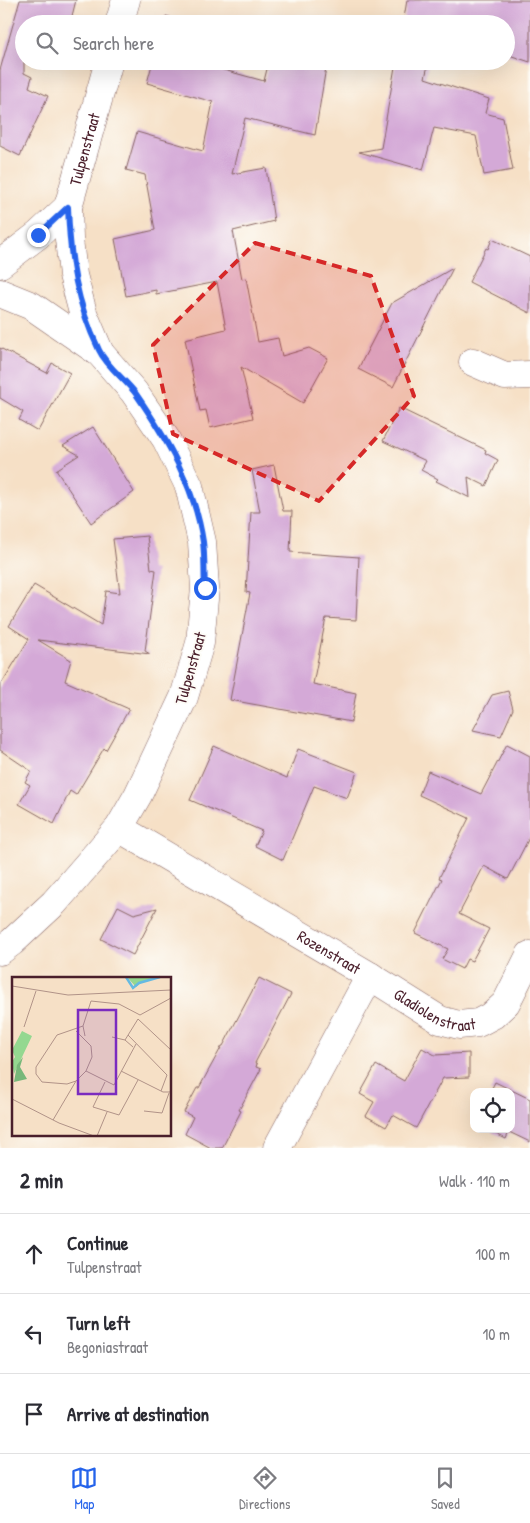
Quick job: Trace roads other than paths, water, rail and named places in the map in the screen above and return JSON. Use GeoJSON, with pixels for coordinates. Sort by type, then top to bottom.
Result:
{"type":"FeatureCollection","features":[{"type":"Feature","properties":{"kind":"street"},"geometry":{"type":"LineString","coordinates":[[122,15],[126,0]]}},
{"type":"Feature","properties":{"kind":"street","name":"Tulpenstraat"},"geometry":{"type":"LineString","coordinates":[[100,353],[83,313],[73,275],[68,207],[106,70]]}},
{"type":"Feature","properties":{"kind":"street"},"geometry":{"type":"LineString","coordinates":[[0,264],[38,235],[68,207]]}},
{"type":"Feature","properties":{"kind":"street","name":"Tulpenstraat"},"geometry":{"type":"LineString","coordinates":[[0,293],[32,306],[100,353],[134,392],[166,439],[188,486],[202,542],[205,588],[200,643],[184,697],[138,795],[119,828],[54,903],[0,951]]}},
{"type":"Feature","properties":{"kind":"street"},"geometry":{"type":"LineString","coordinates":[[473,362],[505,376],[530,375]]}},
{"type":"Feature","properties":{"kind":"street","name":"Rozenstraat"},"geometry":{"type":"LineString","coordinates":[[119,828],[370,976],[277,1148]]}},
{"type":"Feature","properties":{"kind":"street","name":"Gladiolenstraat"},"geometry":{"type":"LineString","coordinates":[[370,976],[440,1020],[458,1025],[478,1023],[493,1015],[506,1003],[530,955]]}}]}
